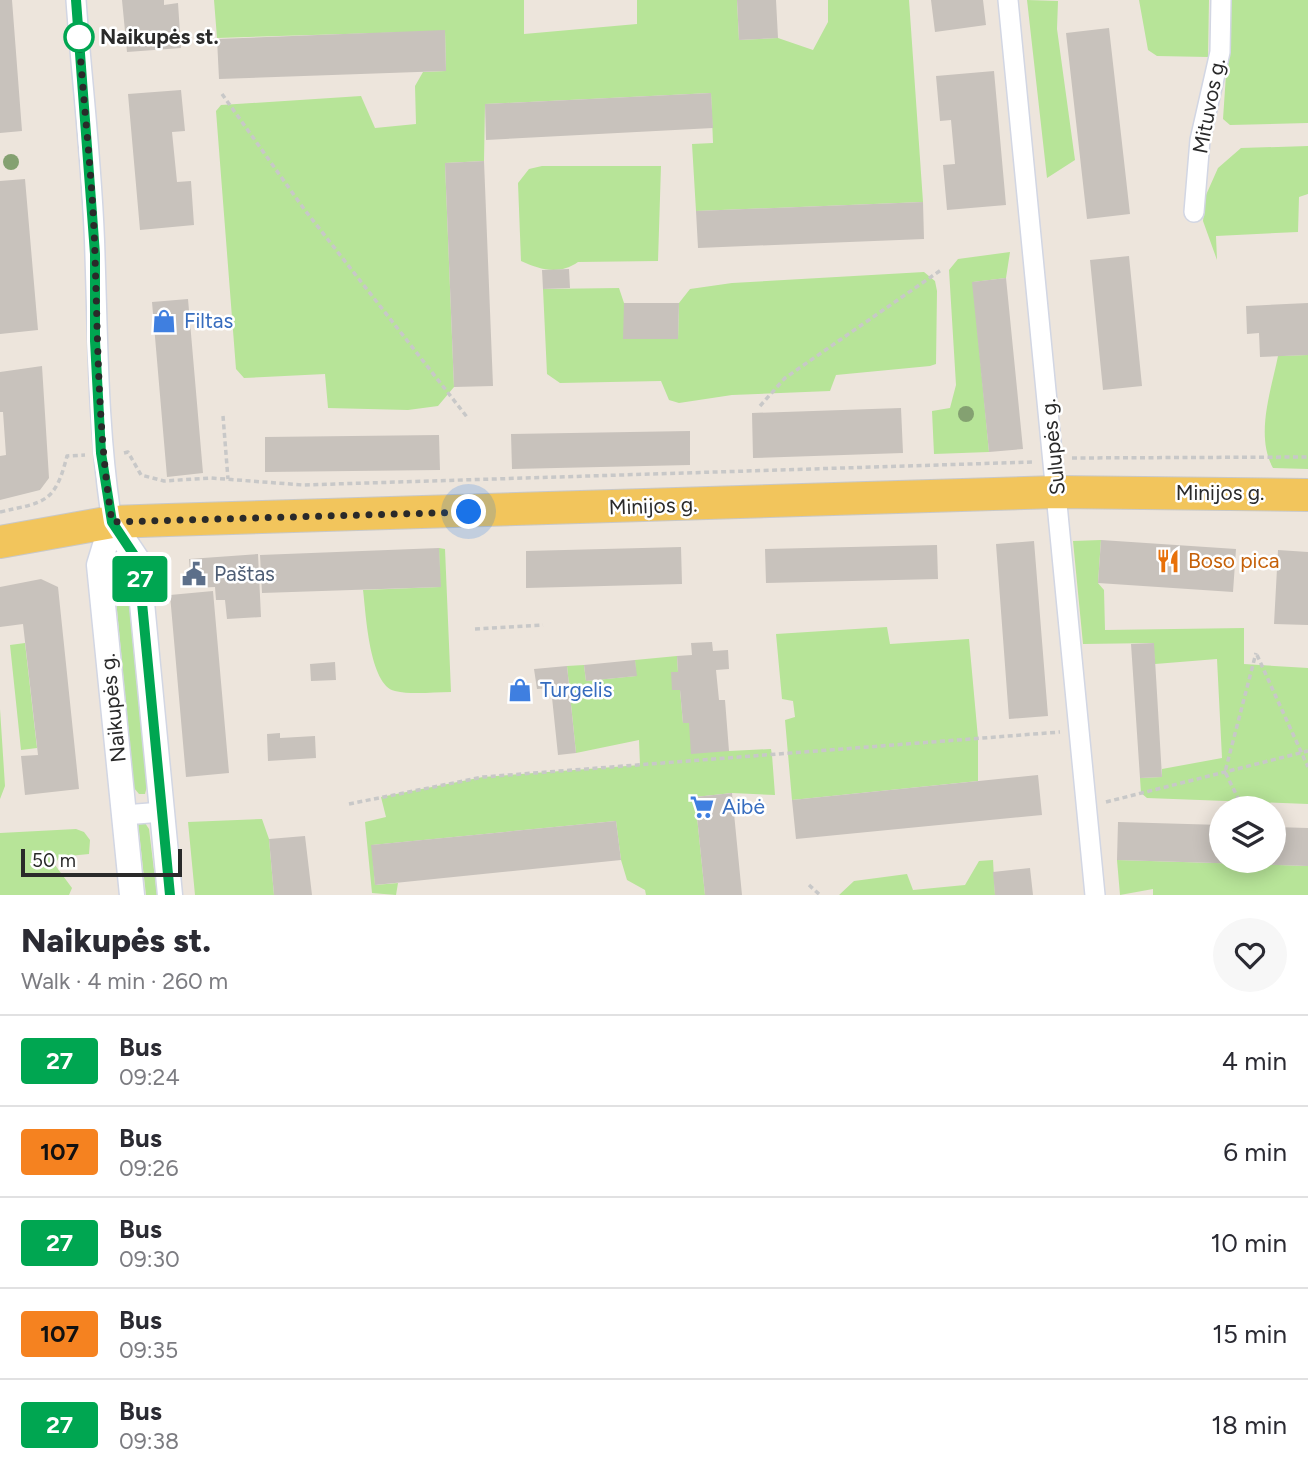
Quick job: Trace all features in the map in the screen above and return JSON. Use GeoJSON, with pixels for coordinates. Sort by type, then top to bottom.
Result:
{"type":"FeatureCollection","features":[{"type":"Feature","properties":{"kind":"main road","name":"Minijos g."},"geometry":{"type":"LineString","coordinates":[[0,542],[112,522],[1057,492],[1308,495]]}},
{"type":"Feature","properties":{"kind":"street","name":"Naikupės g."},"geometry":{"type":"LineString","coordinates":[[76,0],[95,254],[95,341],[101,453],[112,522],[138,561],[170,895]]}},
{"type":"Feature","properties":{"kind":"street","name":"Sulupės g."},"geometry":{"type":"LineString","coordinates":[[1008,0],[1095,895]]}},
{"type":"Feature","properties":{"kind":"street","name":"Mituvos g."},"geometry":{"type":"LineString","coordinates":[[1194,212],[1200,140],[1220,52],[1221,0]]}},
{"type":"Feature","properties":{"kind":"street","name":"Naikupės g."},"geometry":{"type":"LineString","coordinates":[[112,522],[99,565],[132,895]]}},
{"type":"Feature","properties":{"kind":"street"},"geometry":{"type":"LineString","coordinates":[[124,815],[162,812]]}},
{"type":"Feature","properties":{"kind":"path"},"geometry":{"type":"LineString","coordinates":[[222,94],[304,209],[467,417]]}},
{"type":"Feature","properties":{"kind":"path"},"geometry":{"type":"LineString","coordinates":[[760,406],[785,378],[941,270]]}},
{"type":"Feature","properties":{"kind":"path"},"geometry":{"type":"LineString","coordinates":[[223,416],[228,479]]}},
{"type":"Feature","properties":{"kind":"path"},"geometry":{"type":"LineString","coordinates":[[0,512],[42,503],[60,485],[67,456],[101,453],[128,453],[141,475],[164,481],[228,479],[303,485],[1054,461],[1088,456],[1308,457]]}},
{"type":"Feature","properties":{"kind":"path"},"geometry":{"type":"LineString","coordinates":[[475,629],[543,625]]}},
{"type":"Feature","properties":{"kind":"path"},"geometry":{"type":"LineString","coordinates":[[1237,796],[1225,772],[1256,653],[1308,767]]}},
{"type":"Feature","properties":{"kind":"path"},"geometry":{"type":"LineString","coordinates":[[349,804],[484,776],[1080,730]]}},
{"type":"Feature","properties":{"kind":"path"},"geometry":{"type":"LineString","coordinates":[[1087,807],[1308,751]]}},
{"type":"Feature","properties":{"kind":"path"},"geometry":{"type":"LineString","coordinates":[[809,885],[820,895]]}},
{"type":"Feature","properties":{"kind":"green space"},"geometry":{"type":"Polygon","coordinates":[[[214,0],[524,0],[524,34],[637,24],[637,0],[737,0],[739,40],[778,38],[813,50],[828,22],[828,0],[909,0],[923,202],[696,211],[692,144],[713,143],[711,93],[485,104],[484,161],[445,163],[454,387],[438,406],[408,410],[328,408],[325,374],[244,378],[236,369],[216,111],[221,105],[361,96],[375,128],[416,124],[415,86],[423,72],[446,71],[445,31],[217,38],[214,0]]]}},
{"type":"Feature","properties":{"kind":"green space"},"geometry":{"type":"Polygon","coordinates":[[[1027,0],[1058,1],[1057,29],[1075,160],[1047,178],[1027,0]]]}},
{"type":"Feature","properties":{"kind":"green space"},"geometry":{"type":"Polygon","coordinates":[[[1139,0],[1209,0],[1208,57],[1157,56],[1148,50],[1139,0]]]}},
{"type":"Feature","properties":{"kind":"green space"},"geometry":{"type":"Polygon","coordinates":[[[1231,0],[1308,0],[1308,123],[1230,125],[1223,119],[1231,0]]]}},
{"type":"Feature","properties":{"kind":"green space"},"geometry":{"type":"Polygon","coordinates":[[[1308,146],[1308,194],[1299,197],[1298,232],[1216,236],[1217,260],[1203,221],[1206,195],[1218,168],[1241,148],[1308,146]]]}},
{"type":"Feature","properties":{"kind":"green space"},"geometry":{"type":"Polygon","coordinates":[[[542,166],[661,166],[658,261],[578,262],[557,270],[535,267],[521,261],[518,183],[529,169],[542,166]]]}},
{"type":"Feature","properties":{"kind":"green space"},"geometry":{"type":"Polygon","coordinates":[[[1010,252],[1006,278],[973,282],[989,452],[934,454],[932,411],[950,408],[956,385],[949,270],[958,259],[1010,252]]]}},
{"type":"Feature","properties":{"kind":"green space"},"geometry":{"type":"Polygon","coordinates":[[[924,272],[935,281],[937,291],[936,364],[930,366],[836,375],[830,391],[732,395],[679,403],[669,400],[661,381],[560,383],[547,374],[543,289],[619,288],[624,303],[624,338],[678,339],[679,303],[690,289],[732,283],[924,272]]]}},
{"type":"Feature","properties":{"kind":"green space"},"geometry":{"type":"Polygon","coordinates":[[[1308,355],[1308,469],[1273,468],[1265,442],[1265,427],[1278,356],[1308,355]]]}},
{"type":"Feature","properties":{"kind":"green space"},"geometry":{"type":"Polygon","coordinates":[[[1101,540],[1098,583],[1104,590],[1105,630],[1244,628],[1244,664],[1308,668],[1308,804],[1286,803],[1286,796],[1209,796],[1209,800],[1147,798],[1141,793],[1140,778],[1162,777],[1162,769],[1222,758],[1217,659],[1155,664],[1153,643],[1083,644],[1073,541],[1101,540]]]}},
{"type":"Feature","properties":{"kind":"green space"},"geometry":{"type":"Polygon","coordinates":[[[439,548],[445,549],[451,692],[395,691],[386,686],[374,662],[363,590],[440,587],[439,548]]]}},
{"type":"Feature","properties":{"kind":"green space"},"geometry":{"type":"Polygon","coordinates":[[[116,555],[120,555],[125,563],[147,786],[145,794],[139,794],[134,788],[115,589],[116,555]]]}},
{"type":"Feature","properties":{"kind":"green space"},"geometry":{"type":"Polygon","coordinates":[[[887,627],[890,644],[969,639],[978,738],[978,781],[792,800],[785,720],[795,717],[793,701],[782,699],[776,634],[887,627]]]}},
{"type":"Feature","properties":{"kind":"green space"},"geometry":{"type":"Polygon","coordinates":[[[25,643],[37,748],[21,750],[10,645],[25,643]]]}},
{"type":"Feature","properties":{"kind":"green space"},"geometry":{"type":"Polygon","coordinates":[[[677,656],[678,672],[672,672],[672,690],[680,690],[683,723],[689,723],[729,751],[771,749],[772,755],[775,795],[732,793],[695,797],[705,895],[646,895],[645,890],[627,880],[621,860],[616,821],[372,845],[375,885],[398,883],[396,895],[372,893],[365,822],[386,817],[381,797],[483,777],[640,765],[639,740],[576,753],[567,666],[584,665],[586,681],[636,676],[635,660],[677,656]]]}},
{"type":"Feature","properties":{"kind":"green space"},"geometry":{"type":"Polygon","coordinates":[[[0,709],[5,786],[0,799],[0,709]]]}},
{"type":"Feature","properties":{"kind":"green space"},"geometry":{"type":"Polygon","coordinates":[[[262,819],[269,839],[274,895],[195,895],[188,822],[262,819]]]}},
{"type":"Feature","properties":{"kind":"green space"},"geometry":{"type":"Polygon","coordinates":[[[143,820],[149,829],[157,895],[146,895],[138,823],[143,820]]]}},
{"type":"Feature","properties":{"kind":"green space"},"geometry":{"type":"Polygon","coordinates":[[[76,829],[84,832],[90,840],[89,854],[59,857],[55,865],[72,888],[69,895],[0,895],[0,833],[76,829]]]}},
{"type":"Feature","properties":{"kind":"green space"},"geometry":{"type":"Polygon","coordinates":[[[993,860],[995,895],[839,895],[854,881],[907,874],[913,890],[965,885],[979,861],[993,860]]]}},
{"type":"Feature","properties":{"kind":"green space"},"geometry":{"type":"Polygon","coordinates":[[[1117,860],[1209,863],[1209,873],[1286,873],[1286,865],[1308,866],[1308,895],[1153,895],[1153,889],[1120,895],[1117,860]]]}},
{"type":"Feature","properties":{"kind":"building"},"geometry":{"type":"Polygon","coordinates":[[[0,0],[12,0],[22,131],[0,133],[0,0]]]}},
{"type":"Feature","properties":{"kind":"building"},"geometry":{"type":"Polygon","coordinates":[[[122,0],[164,0],[164,5],[178,3],[181,48],[127,52],[122,0]]]}},
{"type":"Feature","properties":{"kind":"building"},"geometry":{"type":"Polygon","coordinates":[[[737,0],[776,0],[778,38],[739,40],[737,0]]]}},
{"type":"Feature","properties":{"kind":"building"},"geometry":{"type":"Polygon","coordinates":[[[931,0],[983,0],[986,25],[935,32],[931,0]]]}},
{"type":"Feature","properties":{"kind":"building"},"geometry":{"type":"Polygon","coordinates":[[[1109,28],[1130,214],[1087,219],[1066,33],[1109,28]]]}},
{"type":"Feature","properties":{"kind":"building"},"geometry":{"type":"Polygon","coordinates":[[[445,30],[446,71],[219,79],[217,39],[445,30]]]}},
{"type":"Feature","properties":{"kind":"building"},"geometry":{"type":"Polygon","coordinates":[[[994,71],[1006,205],[947,210],[943,165],[955,164],[951,120],[940,121],[936,76],[994,71]]]}},
{"type":"Feature","properties":{"kind":"building"},"geometry":{"type":"Polygon","coordinates":[[[181,90],[185,131],[172,132],[177,182],[191,181],[194,225],[140,230],[128,94],[181,90]]]}},
{"type":"Feature","properties":{"kind":"building"},"geometry":{"type":"Polygon","coordinates":[[[711,93],[713,128],[486,140],[485,104],[711,93]]]}},
{"type":"Feature","properties":{"kind":"building"},"geometry":{"type":"Polygon","coordinates":[[[484,161],[493,386],[454,387],[445,163],[484,161]]]}},
{"type":"Feature","properties":{"kind":"building"},"geometry":{"type":"Polygon","coordinates":[[[25,179],[38,330],[0,334],[0,181],[25,179]]]}},
{"type":"Feature","properties":{"kind":"building"},"geometry":{"type":"Polygon","coordinates":[[[923,202],[924,239],[698,248],[696,211],[923,202]]]}},
{"type":"Feature","properties":{"kind":"building"},"geometry":{"type":"Polygon","coordinates":[[[1129,256],[1142,386],[1103,390],[1090,260],[1129,256]]]}},
{"type":"Feature","properties":{"kind":"building"},"geometry":{"type":"Polygon","coordinates":[[[569,269],[570,288],[543,289],[542,270],[569,269]]]}},
{"type":"Feature","properties":{"kind":"building"},"geometry":{"type":"Polygon","coordinates":[[[1006,278],[1023,449],[989,452],[972,282],[1006,278]]]}},
{"type":"Feature","properties":{"kind":"building"},"geometry":{"type":"Polygon","coordinates":[[[188,299],[203,473],[167,477],[152,302],[188,299]]]}},
{"type":"Feature","properties":{"kind":"building"},"geometry":{"type":"Polygon","coordinates":[[[624,303],[679,303],[678,339],[623,339],[624,303]]]}},
{"type":"Feature","properties":{"kind":"building"},"geometry":{"type":"Polygon","coordinates":[[[1308,303],[1308,355],[1260,357],[1259,333],[1247,334],[1246,306],[1308,303]]]}},
{"type":"Feature","properties":{"kind":"building"},"geometry":{"type":"Polygon","coordinates":[[[42,366],[49,478],[40,490],[0,500],[0,456],[6,455],[3,412],[0,412],[0,372],[42,366]]]}},
{"type":"Feature","properties":{"kind":"building"},"geometry":{"type":"Polygon","coordinates":[[[901,408],[903,453],[753,458],[752,413],[901,408]]]}},
{"type":"Feature","properties":{"kind":"building"},"geometry":{"type":"Polygon","coordinates":[[[690,431],[690,465],[512,469],[511,434],[690,431]]]}},
{"type":"Feature","properties":{"kind":"building"},"geometry":{"type":"Polygon","coordinates":[[[439,435],[440,470],[265,472],[265,437],[439,435]]]}},
{"type":"Feature","properties":{"kind":"building"},"geometry":{"type":"Polygon","coordinates":[[[1101,540],[1236,549],[1233,592],[1098,583],[1101,540]]]}},
{"type":"Feature","properties":{"kind":"building"},"geometry":{"type":"Polygon","coordinates":[[[1034,541],[1048,716],[1009,719],[996,544],[1034,541]]]}},
{"type":"Feature","properties":{"kind":"building"},"geometry":{"type":"Polygon","coordinates":[[[937,545],[938,579],[766,583],[765,549],[937,545]]]}},
{"type":"Feature","properties":{"kind":"building"},"geometry":{"type":"Polygon","coordinates":[[[681,547],[682,584],[526,588],[526,551],[681,547]]]}},
{"type":"Feature","properties":{"kind":"building"},"geometry":{"type":"Polygon","coordinates":[[[439,548],[441,587],[262,593],[260,555],[439,548]]]}},
{"type":"Feature","properties":{"kind":"building"},"geometry":{"type":"Polygon","coordinates":[[[1278,550],[1308,552],[1308,625],[1274,624],[1278,550]]]}},
{"type":"Feature","properties":{"kind":"building"},"geometry":{"type":"Polygon","coordinates":[[[258,554],[261,617],[227,619],[225,600],[216,600],[215,587],[191,588],[189,559],[258,554]]]}},
{"type":"Feature","properties":{"kind":"building"},"geometry":{"type":"Polygon","coordinates":[[[41,579],[58,587],[79,789],[25,795],[21,756],[38,755],[23,624],[0,627],[0,587],[41,579]]]}},
{"type":"Feature","properties":{"kind":"building"},"geometry":{"type":"Polygon","coordinates":[[[213,591],[229,773],[186,777],[170,595],[213,591]]]}},
{"type":"Feature","properties":{"kind":"building"},"geometry":{"type":"Polygon","coordinates":[[[712,642],[713,651],[728,650],[729,669],[716,670],[719,700],[725,700],[729,751],[691,754],[689,723],[683,723],[680,690],[672,690],[671,672],[678,672],[677,656],[692,655],[691,643],[712,642]]]}},
{"type":"Feature","properties":{"kind":"building"},"geometry":{"type":"Polygon","coordinates":[[[1154,643],[1162,777],[1140,778],[1131,644],[1154,643]]]}},
{"type":"Feature","properties":{"kind":"building"},"geometry":{"type":"Polygon","coordinates":[[[635,660],[637,676],[586,681],[584,665],[635,660]]]}},
{"type":"Feature","properties":{"kind":"building"},"geometry":{"type":"Polygon","coordinates":[[[335,662],[336,680],[311,681],[310,664],[335,662]]]}},
{"type":"Feature","properties":{"kind":"building"},"geometry":{"type":"Polygon","coordinates":[[[567,666],[576,753],[558,755],[551,688],[537,689],[534,669],[567,666]]]}},
{"type":"Feature","properties":{"kind":"building"},"geometry":{"type":"Polygon","coordinates":[[[280,733],[280,738],[315,736],[316,758],[268,761],[267,734],[280,733]]]}},
{"type":"Feature","properties":{"kind":"building"},"geometry":{"type":"Polygon","coordinates":[[[1038,775],[1042,815],[796,839],[792,800],[1038,775]]]}},
{"type":"Feature","properties":{"kind":"building"},"geometry":{"type":"Polygon","coordinates":[[[732,793],[742,895],[705,895],[695,797],[732,793]]]}},
{"type":"Feature","properties":{"kind":"building"},"geometry":{"type":"Polygon","coordinates":[[[616,821],[621,860],[375,885],[371,845],[616,821]]]}},
{"type":"Feature","properties":{"kind":"building"},"geometry":{"type":"Polygon","coordinates":[[[1118,822],[1209,825],[1209,863],[1117,860],[1118,822]]]}},
{"type":"Feature","properties":{"kind":"building"},"geometry":{"type":"Polygon","coordinates":[[[1286,827],[1308,828],[1308,866],[1286,865],[1286,827]]]}},
{"type":"Feature","properties":{"kind":"building"},"geometry":{"type":"Polygon","coordinates":[[[305,836],[312,895],[274,895],[269,839],[305,836]]]}},
{"type":"Feature","properties":{"kind":"building"},"geometry":{"type":"Polygon","coordinates":[[[1030,868],[1033,895],[995,895],[993,872],[1030,868]]]}},
{"type":"Feature","properties":{"kind":"bus line","name":"27"},"geometry":{"type":"LineString","coordinates":[[76,0],[95,254],[95,341],[101,453],[112,522],[138,561],[170,895]]}},
{"type":"Feature","properties":{"kind":"place","name":"Naikupės st."},"geometry":{"type":"Point","coordinates":[79,37]}},
{"type":"Feature","properties":{"kind":"place","name":"Filtas"},"geometry":{"type":"Point","coordinates":[164,321]}},
{"type":"Feature","properties":{"kind":"place","name":"Boso pica"},"geometry":{"type":"Point","coordinates":[1168,561]}},
{"type":"Feature","properties":{"kind":"place","name":"Paštas"},"geometry":{"type":"Point","coordinates":[194,574]}},
{"type":"Feature","properties":{"kind":"place","name":"Turgelis"},"geometry":{"type":"Point","coordinates":[520,690]}},
{"type":"Feature","properties":{"kind":"place","name":"Aibė"},"geometry":{"type":"Point","coordinates":[702,807]}},
{"type":"Feature","properties":{"kind":"route"},"geometry":{"type":"LineString","coordinates":[[79,37],[95,254],[95,341],[101,453],[112,522],[469,512]]}}]}
